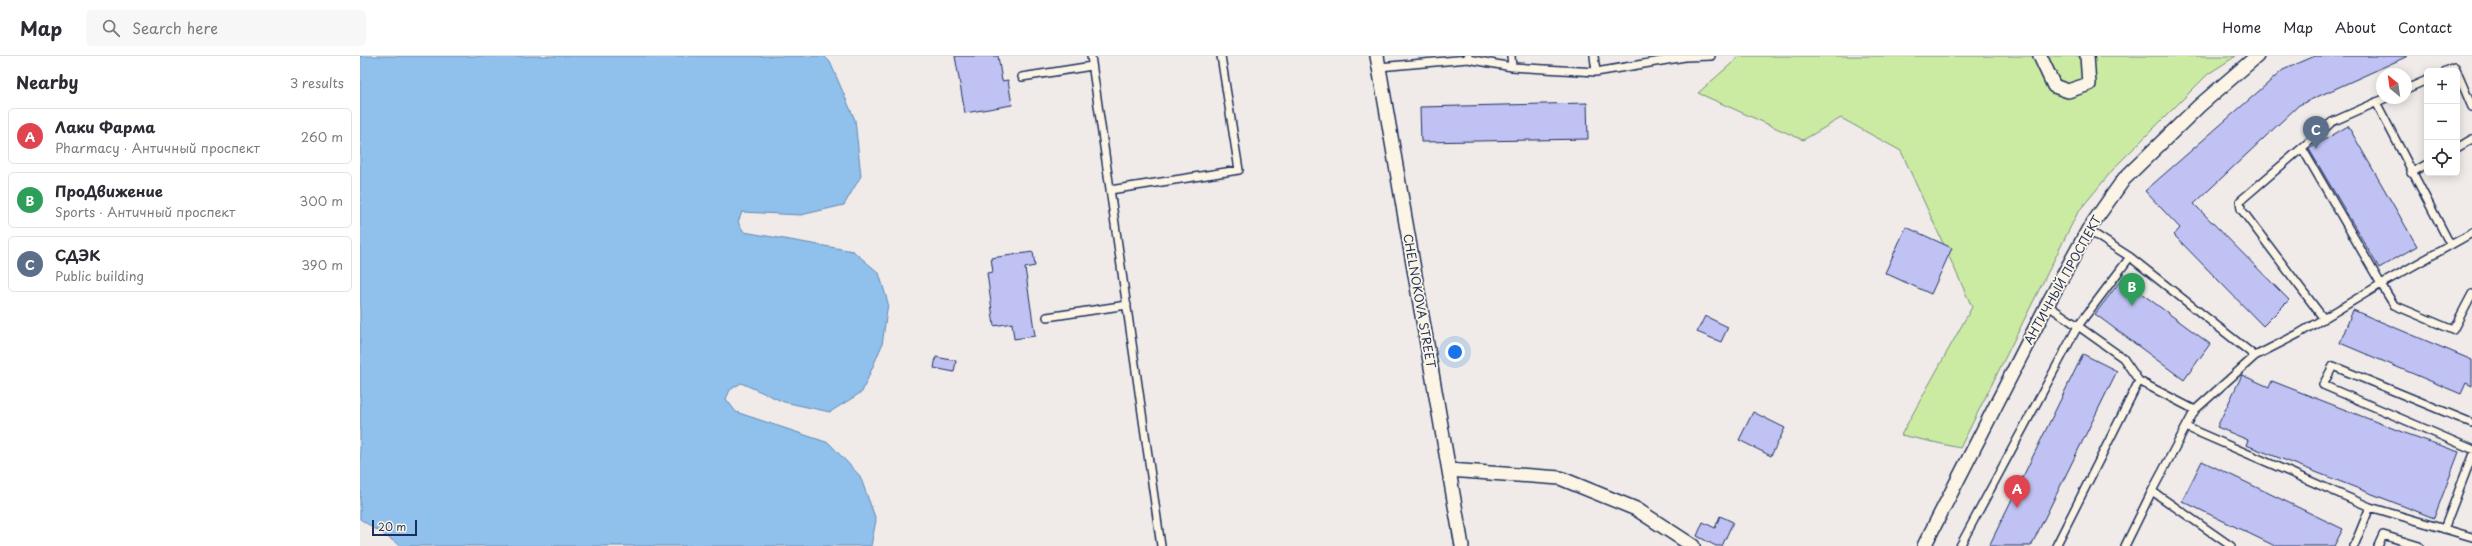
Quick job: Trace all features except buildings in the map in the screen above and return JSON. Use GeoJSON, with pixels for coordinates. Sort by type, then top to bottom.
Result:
{"type":"FeatureCollection","features":[{"type":"Feature","properties":{"kind":"street"},"geometry":{"type":"LineString","coordinates":[[2040,56],[2054,86],[2068,91],[2089,84],[2087,56]]}},
{"type":"Feature","properties":{"kind":"street","name":"АНТИЧНЫЙ ПРОСПЕКТ"},"geometry":{"type":"LineString","coordinates":[[1924,546],[2047,305],[2088,230],[2124,179],[2199,106],[2257,56]]}},
{"type":"Feature","properties":{"kind":"street","name":"CHELNOKOVA STREET"},"geometry":{"type":"LineString","coordinates":[[1378,62],[1462,546]]}},
{"type":"Feature","properties":{"kind":"street"},"geometry":{"type":"LineString","coordinates":[[1449,470],[1560,478],[1636,509],[1693,546]]}},
{"type":"Feature","properties":{"kind":"lane"},"geometry":{"type":"LineString","coordinates":[[1091,56],[1161,546]]}},
{"type":"Feature","properties":{"kind":"lane"},"geometry":{"type":"LineString","coordinates":[[1110,190],[1239,170],[1221,56]]}},
{"type":"Feature","properties":{"kind":"lane"},"geometry":{"type":"LineString","coordinates":[[1511,56],[1512,67]]}},
{"type":"Feature","properties":{"kind":"lane"},"geometry":{"type":"LineString","coordinates":[[1594,56],[1596,72]]}},
{"type":"Feature","properties":{"kind":"lane"},"geometry":{"type":"LineString","coordinates":[[1378,62],[1468,57],[1512,67],[1596,72],[1685,56],[1711,56]]}},
{"type":"Feature","properties":{"kind":"lane"},"geometry":{"type":"LineString","coordinates":[[1022,77],[1092,66]]}},
{"type":"Feature","properties":{"kind":"lane"},"geometry":{"type":"LineString","coordinates":[[2460,78],[2472,107]]}},
{"type":"Feature","properties":{"kind":"lane"},"geometry":{"type":"LineString","coordinates":[[2412,86],[2424,81]]}},
{"type":"Feature","properties":{"kind":"lane"},"geometry":{"type":"LineString","coordinates":[[2324,319],[2241,209],[2240,200],[2332,122],[2376,102]]}},
{"type":"Feature","properties":{"kind":"lane"},"geometry":{"type":"LineString","coordinates":[[2377,104],[2450,244]]}},
{"type":"Feature","properties":{"kind":"lane"},"geometry":{"type":"LineString","coordinates":[[2460,146],[2472,139]]}},
{"type":"Feature","properties":{"kind":"lane"},"geometry":{"type":"LineString","coordinates":[[2302,148],[2394,305],[2453,330],[2472,294]]}},
{"type":"Feature","properties":{"kind":"lane"},"geometry":{"type":"LineString","coordinates":[[2412,173],[2424,166]]}},
{"type":"Feature","properties":{"kind":"lane"},"geometry":{"type":"LineString","coordinates":[[2088,230],[2130,257],[2255,356]]}},
{"type":"Feature","properties":{"kind":"lane"},"geometry":{"type":"LineString","coordinates":[[2125,546],[2195,410],[2255,356],[2324,319],[2381,284],[2472,232]]}},
{"type":"Feature","properties":{"kind":"lane"},"geometry":{"type":"LineString","coordinates":[[1960,546],[2078,326],[2130,257]]}},
{"type":"Feature","properties":{"kind":"lane"},"geometry":{"type":"LineString","coordinates":[[1047,317],[1127,305]]}},
{"type":"Feature","properties":{"kind":"lane"},"geometry":{"type":"LineString","coordinates":[[2047,305],[2123,358],[2139,382],[2195,410]]}},
{"type":"Feature","properties":{"kind":"lane"},"geometry":{"type":"LineString","coordinates":[[2472,423],[2333,366],[2323,385],[2472,449]]}},
{"type":"Feature","properties":{"kind":"lane"},"geometry":{"type":"LineString","coordinates":[[2056,546],[2139,382]]}},
{"type":"Feature","properties":{"kind":"lane"},"geometry":{"type":"LineString","coordinates":[[2186,427],[2370,507],[2472,537]]}},
{"type":"Feature","properties":{"kind":"lane"},"geometry":{"type":"LineString","coordinates":[[2444,529],[2472,456]]}},
{"type":"Feature","properties":{"kind":"lane"},"geometry":{"type":"LineString","coordinates":[[2152,491],[2232,546]]}},
{"type":"Feature","properties":{"kind":"lane"},"geometry":{"type":"LineString","coordinates":[[2354,546],[2370,507]]}},
{"type":"Feature","properties":{"kind":"lane"},"geometry":{"type":"LineString","coordinates":[[2378,546],[2383,535],[2419,546]]}},
{"type":"Feature","properties":{"kind":"green space"},"geometry":{"type":"Polygon","coordinates":[[[1740,56],[2236,56],[2208,74],[2116,166],[2078,212],[1960,448],[1901,435],[1972,307],[1901,151],[1841,118],[1803,140],[1698,93],[1740,56]]]}},
{"type":"Feature","properties":{"kind":"water"},"geometry":{"type":"Polygon","coordinates":[[[360,56],[824,56],[830,62],[855,120],[861,176],[844,205],[801,215],[742,212],[738,222],[744,232],[853,251],[879,273],[888,303],[882,345],[862,392],[830,412],[784,402],[741,383],[730,390],[726,399],[736,412],[829,443],[860,476],[876,520],[871,546],[401,546],[360,519],[360,56]]]}},
{"type":"Feature","properties":{"kind":"place","name":"СДЭК"},"geometry":{"type":"Point","coordinates":[2316,149]}},
{"type":"Feature","properties":{"kind":"place","name":"ПроДвижение"},"geometry":{"type":"Point","coordinates":[2132,306]}},
{"type":"Feature","properties":{"kind":"place","name":"Лаки Фарма"},"geometry":{"type":"Point","coordinates":[2017,508]}}]}
